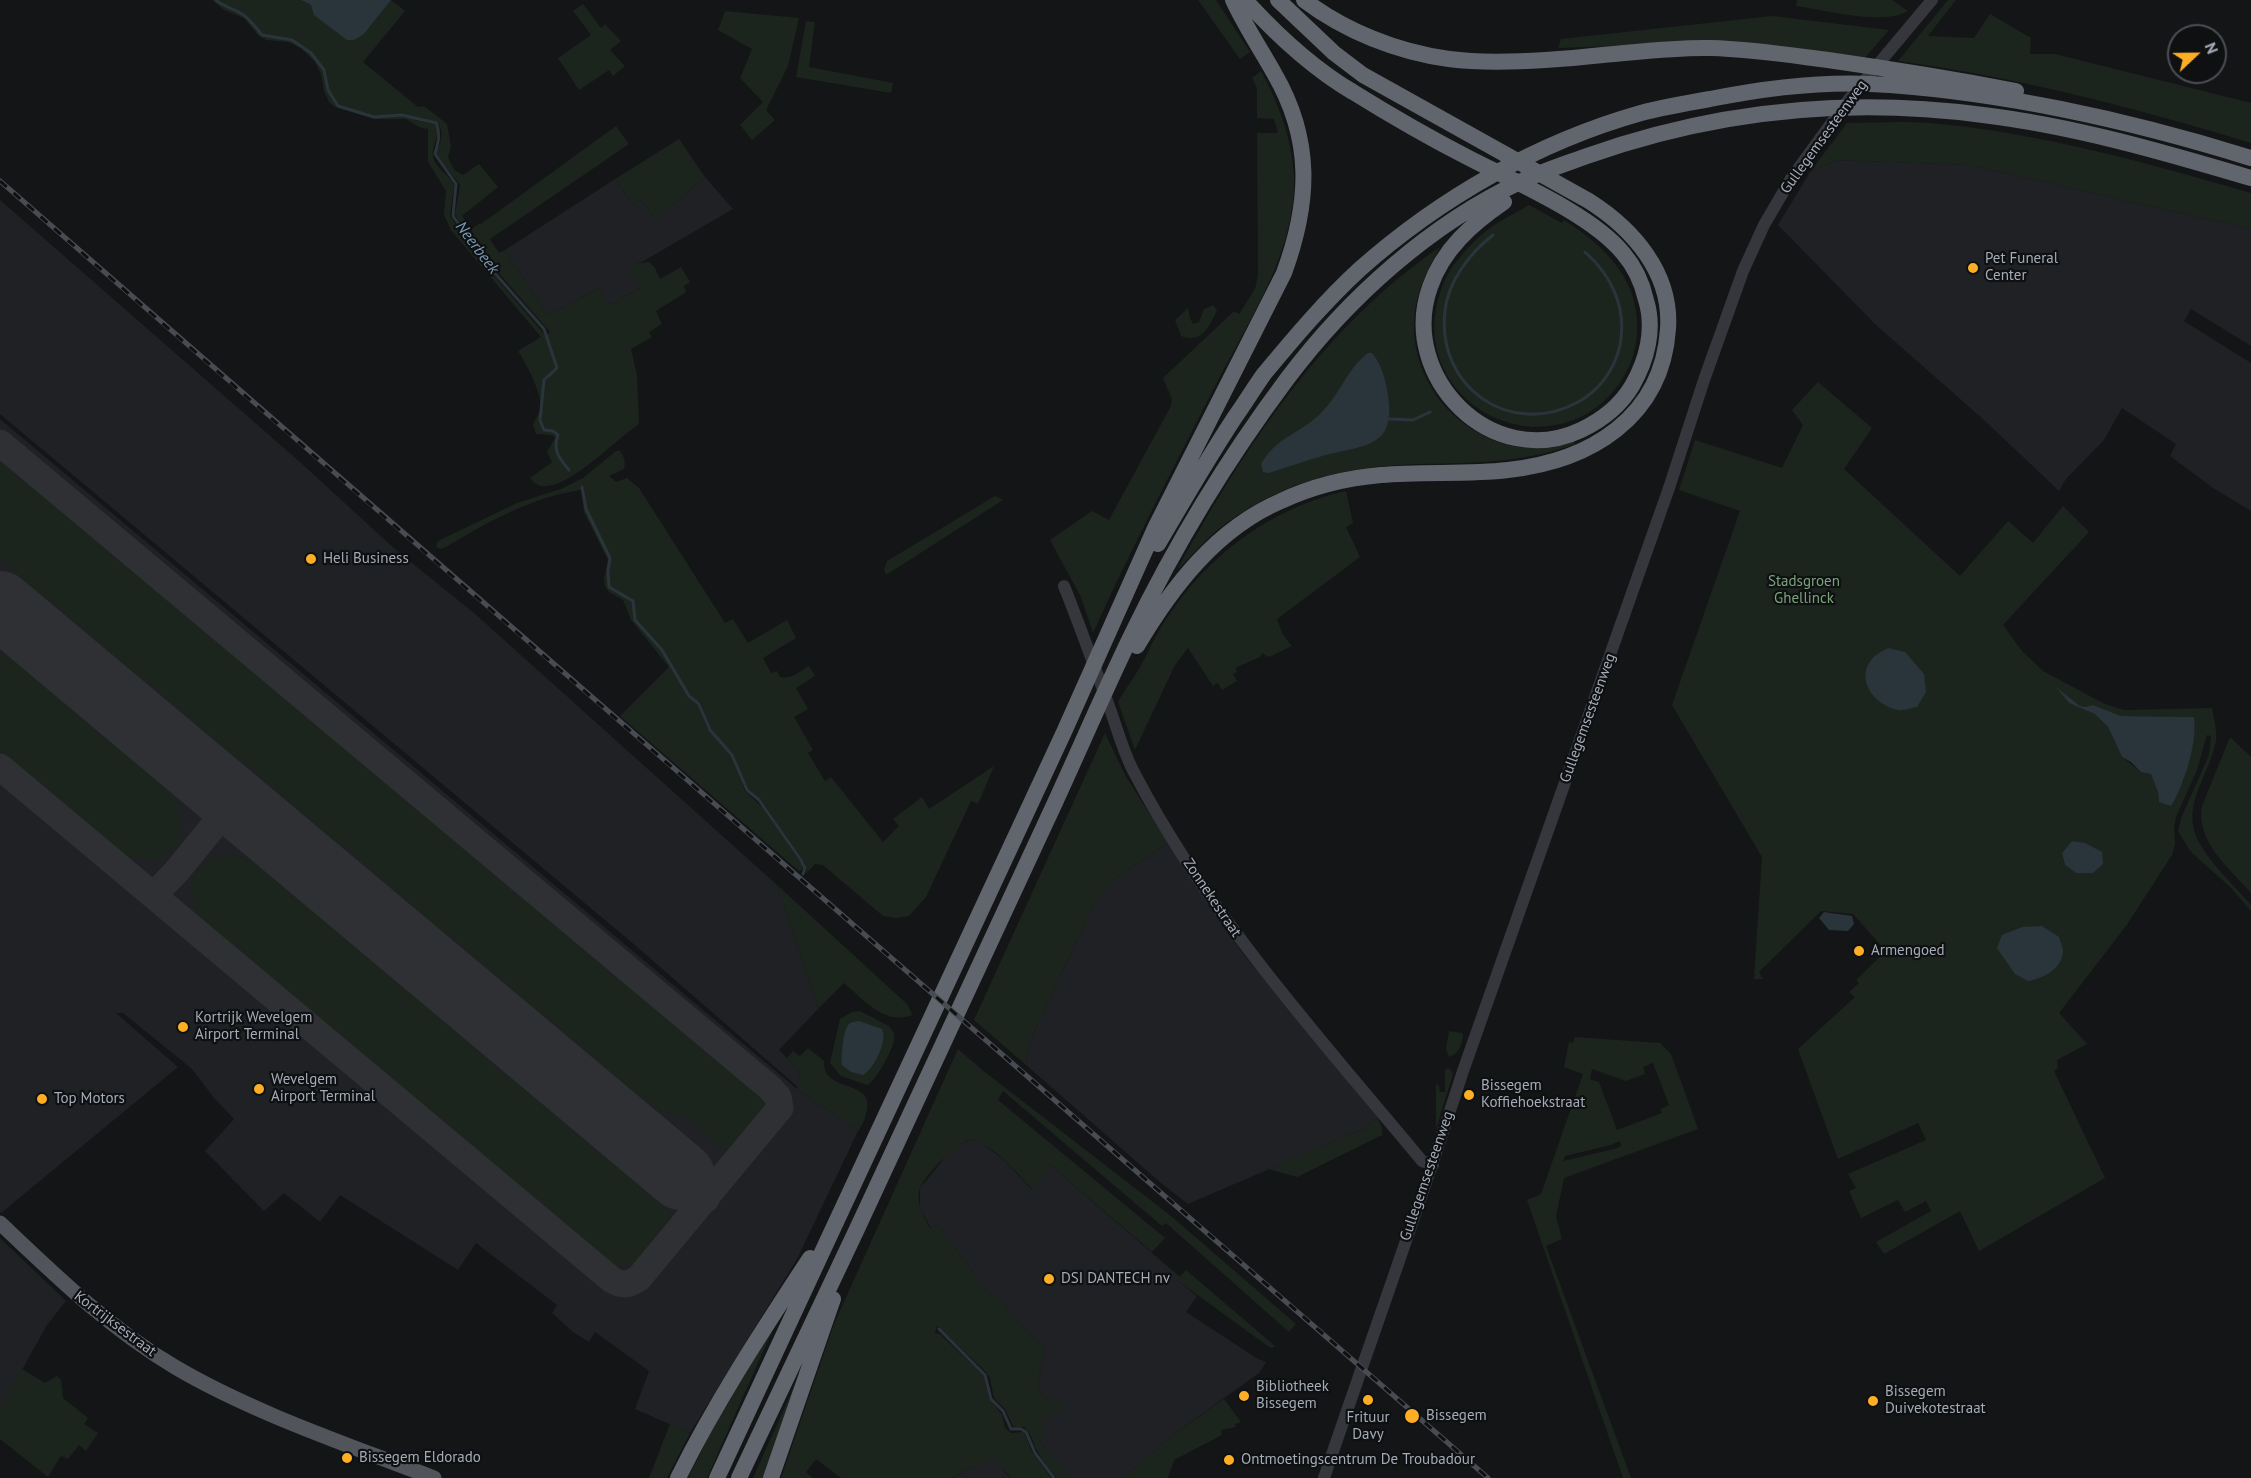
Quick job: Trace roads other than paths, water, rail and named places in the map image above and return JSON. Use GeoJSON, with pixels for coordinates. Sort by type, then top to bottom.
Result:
{"type":"FeatureCollection","features":[{"type":"Feature","properties":{"kind":"highway"},"geometry":{"type":"LineString","coordinates":[[717,1478],[1156,526],[1284,273],[1294,245],[1305,189],[1303,156],[1295,122],[1274,74],[1245,27],[1233,0]]}},
{"type":"Feature","properties":{"kind":"highway"},"geometry":{"type":"LineString","coordinates":[[1245,0],[1268,26],[1320,71],[1352,92],[1462,154],[1569,211],[1603,234],[1635,268],[1642,283],[1650,320],[1645,358],[1628,392],[1614,409],[1594,424],[1575,433],[1539,440],[1508,436],[1488,428],[1458,408],[1435,377],[1427,354],[1424,332],[1424,310],[1429,289],[1439,266],[1451,248],[1483,216],[1513,196],[1587,156]]}},
{"type":"Feature","properties":{"kind":"highway"},"geometry":{"type":"LineString","coordinates":[[1074,760],[1098,721],[1138,644],[1175,589],[1211,548],[1235,528],[1263,510],[1311,488],[1357,478],[1509,470],[1551,462],[1591,447],[1627,423],[1653,388],[1663,364],[1667,344],[1667,308],[1659,277],[1644,249],[1616,220],[1589,201],[1483,144],[1363,75],[1334,53],[1278,0]]}},
{"type":"Feature","properties":{"kind":"highway"},"geometry":{"type":"LineString","coordinates":[[1304,0],[1322,14],[1353,31],[1418,53],[1450,59],[1532,60],[1600,56],[1672,48],[1763,52],[1922,73],[2036,95],[2169,128],[2180,136]]}},
{"type":"Feature","properties":{"kind":"highway"},"geometry":{"type":"LineString","coordinates":[[1113,623],[1210,455],[1262,377],[1299,333],[1360,270],[1407,231],[1459,196],[1520,161],[1564,141],[1641,113],[1747,91],[1816,84],[1889,85],[1999,99],[2070,112],[2180,136],[2251,158]]}},
{"type":"Feature","properties":{"kind":"highway"},"geometry":{"type":"LineString","coordinates":[[739,1478],[857,1230],[1130,637],[1183,540],[1236,452],[1286,380],[1340,318],[1375,283],[1441,229],[1518,183],[1553,167],[1647,137],[1729,118],[1822,108],[1880,107],[1978,114],[2099,136],[2251,177]]}},
{"type":"Feature","properties":{"kind":"highway"},"geometry":{"type":"LineString","coordinates":[[678,1478],[697,1439],[738,1368],[841,1212]]}},
{"type":"Feature","properties":{"kind":"highway"},"geometry":{"type":"LineString","coordinates":[[771,1478],[857,1230]]}},
{"type":"Feature","properties":{"kind":"main road","name":"Kortrijksestraat"},"geometry":{"type":"LineString","coordinates":[[0,1222],[70,1290],[138,1343],[176,1368],[246,1403],[434,1478]]}},
{"type":"Feature","properties":{"kind":"street","name":"Gullegemsesteenweg"},"geometry":{"type":"LineString","coordinates":[[1324,1478],[1433,1165],[1462,1071],[1665,499],[1743,271],[1764,225],[1791,177],[1849,99],[1932,0]]}},
{"type":"Feature","properties":{"kind":"street","name":"Zonnekestraat"},"geometry":{"type":"LineString","coordinates":[[1064,585],[1136,776],[1198,881],[1233,931],[1277,987],[1422,1161],[1433,1165]]}},
{"type":"Feature","properties":{"kind":"waterway","name":"Neerbeek"},"geometry":{"type":"LineString","coordinates":[[216,0],[245,16],[262,35],[292,40],[311,53],[324,70],[328,90],[338,106],[374,117],[402,115],[436,123],[439,135],[435,154],[456,184],[453,216],[484,261],[544,329],[557,368],[544,380],[540,420],[544,430],[553,431],[558,435],[556,450],[569,470]]}},
{"type":"Feature","properties":{"kind":"waterway"},"geometry":{"type":"LineString","coordinates":[[1493,235],[1468,259],[1455,279],[1445,311],[1445,338],[1452,362],[1465,383],[1483,399],[1504,410],[1527,414],[1552,412],[1586,397],[1610,371],[1618,354],[1622,331],[1619,306],[1610,282],[1595,261],[1585,252]]}},
{"type":"Feature","properties":{"kind":"waterway"},"geometry":{"type":"LineString","coordinates":[[1389,419],[1413,420],[1430,412]]}},
{"type":"Feature","properties":{"kind":"waterway"},"geometry":{"type":"LineString","coordinates":[[582,487],[586,509],[610,558],[609,587],[633,601],[635,620],[662,650],[689,696],[699,704],[710,730],[732,755],[747,790],[759,800],[801,860],[805,868],[803,874]]}},
{"type":"Feature","properties":{"kind":"waterway","name":"Neerbeek"},"geometry":{"type":"LineString","coordinates":[[939,1329],[985,1375],[991,1399],[1003,1411],[1011,1429],[1021,1429],[1026,1432],[1035,1453],[1054,1478]]}},
{"type":"Feature","properties":{"kind":"railway"},"geometry":{"type":"LineString","coordinates":[[0,181],[1488,1478]]}},
{"type":"Feature","properties":{"kind":"place","name":"Pet Funeral Center"},"geometry":{"type":"Point","coordinates":[1973,268]}},
{"type":"Feature","properties":{"kind":"place","name":"Heli Business"},"geometry":{"type":"Point","coordinates":[311,559]}},
{"type":"Feature","properties":{"kind":"place","name":"Armengoed"},"geometry":{"type":"Point","coordinates":[1859,951]}},
{"type":"Feature","properties":{"kind":"place","name":"Kortrijk Wevelgem Airport Terminal"},"geometry":{"type":"Point","coordinates":[183,1027]}},
{"type":"Feature","properties":{"kind":"place","name":"Wevelgem Airport Terminal"},"geometry":{"type":"Point","coordinates":[259,1089]}},
{"type":"Feature","properties":{"kind":"place","name":"Bissegem Koffiehoekstraat"},"geometry":{"type":"Point","coordinates":[1469,1095]}},
{"type":"Feature","properties":{"kind":"place","name":"Top Motors"},"geometry":{"type":"Point","coordinates":[42,1099]}},
{"type":"Feature","properties":{"kind":"place","name":"DSI DANTECH nv"},"geometry":{"type":"Point","coordinates":[1049,1279]}},
{"type":"Feature","properties":{"kind":"place","name":"Bibliotheek Bissegem"},"geometry":{"type":"Point","coordinates":[1244,1396]}},
{"type":"Feature","properties":{"kind":"place","name":"Frituur Davy"},"geometry":{"type":"Point","coordinates":[1368,1400]}},
{"type":"Feature","properties":{"kind":"place","name":"Bissegem Duivekotestraat"},"geometry":{"type":"Point","coordinates":[1873,1401]}},
{"type":"Feature","properties":{"kind":"place","name":"Bissegem"},"geometry":{"type":"Point","coordinates":[1412,1416]}},
{"type":"Feature","properties":{"kind":"place","name":"Bissegem Eldorado"},"geometry":{"type":"Point","coordinates":[347,1458]}},
{"type":"Feature","properties":{"kind":"place","name":"Ontmoetingscentrum De Troubadour"},"geometry":{"type":"Point","coordinates":[1229,1460]}},
{"type":"Feature","properties":{"kind":"park label","name":"Stadsgroen Ghellinck"},"geometry":{"type":"Point","coordinates":[1804,590]}}]}
